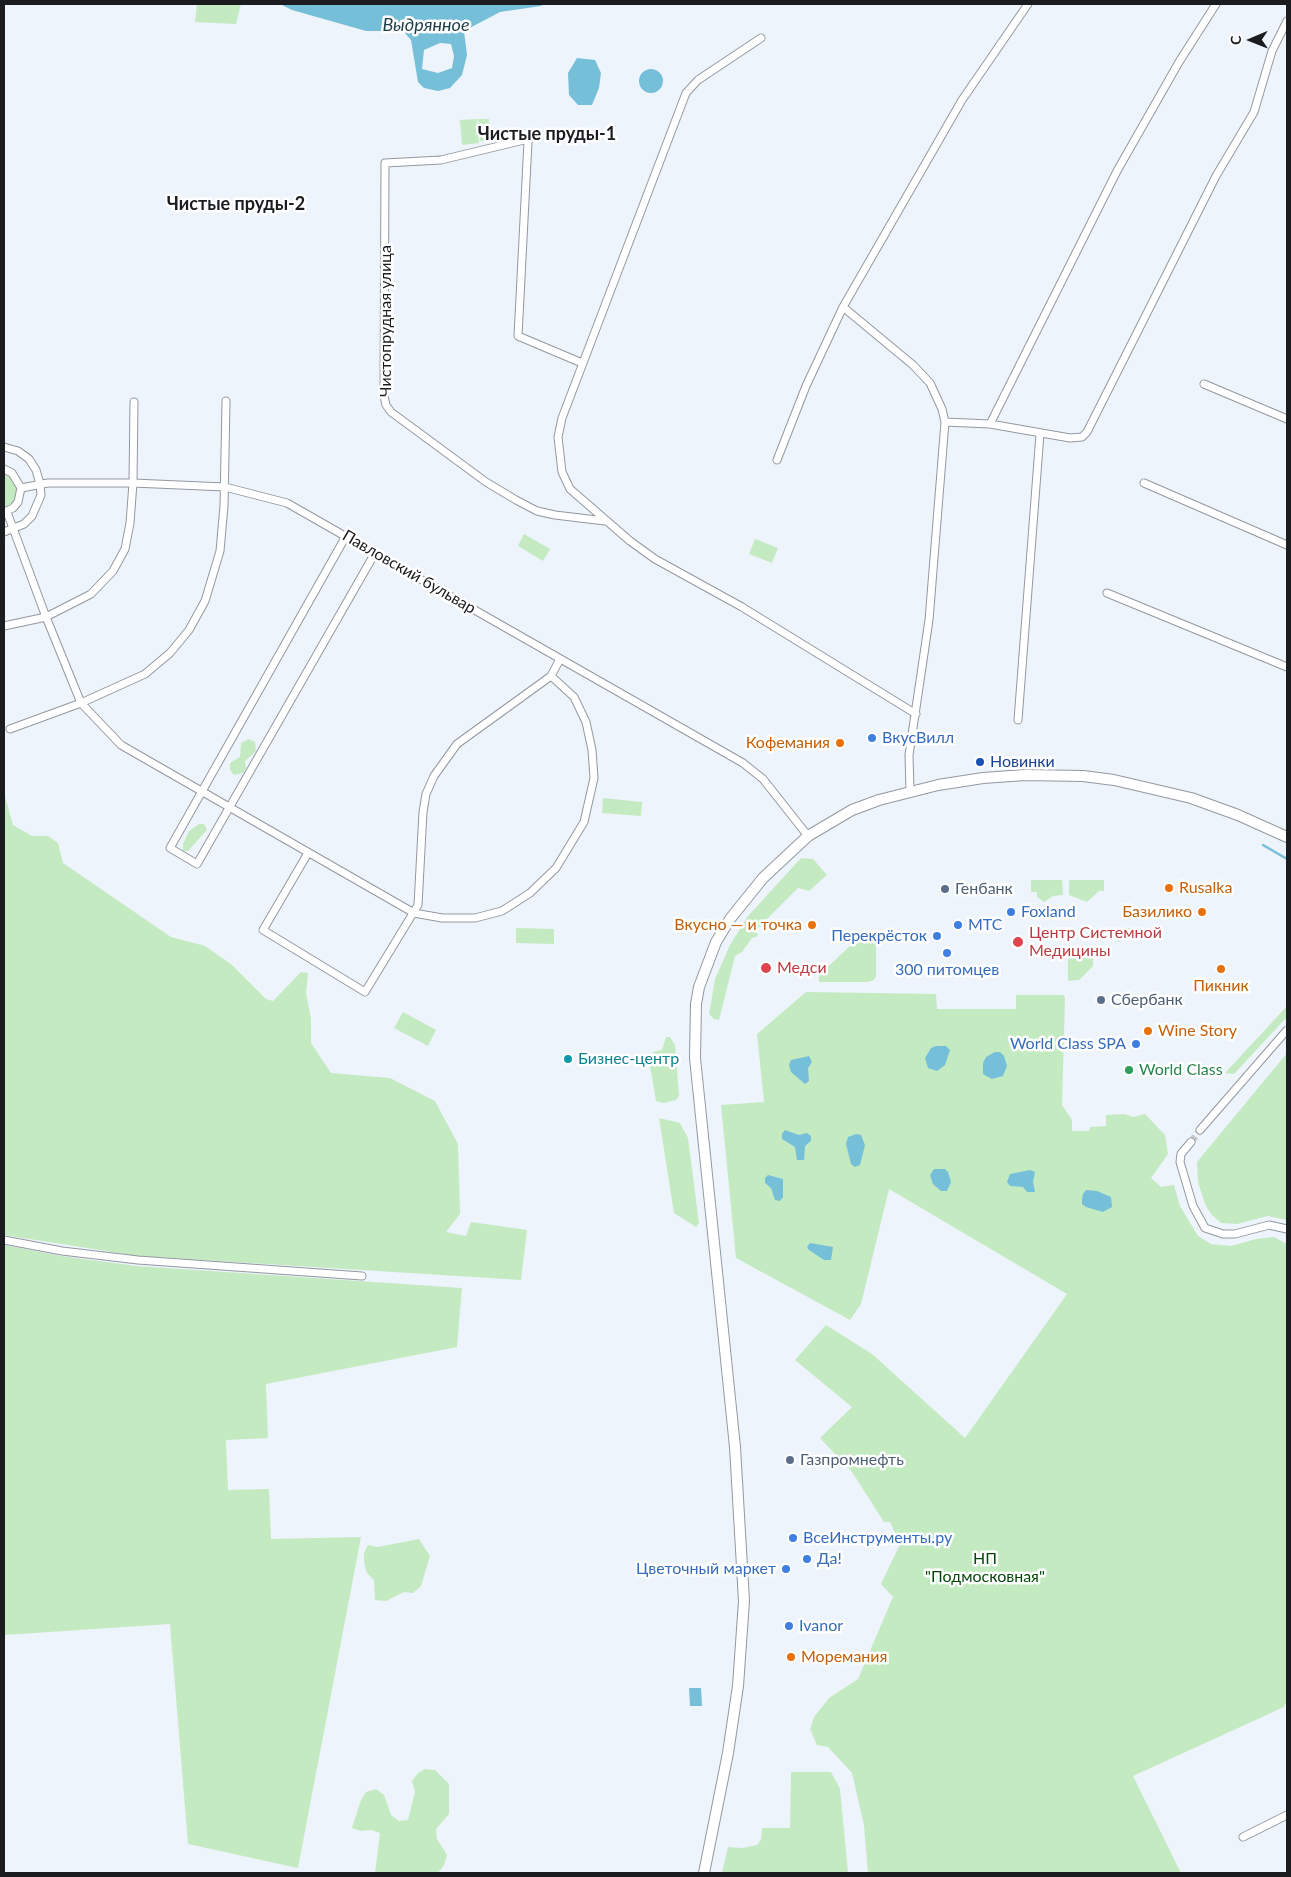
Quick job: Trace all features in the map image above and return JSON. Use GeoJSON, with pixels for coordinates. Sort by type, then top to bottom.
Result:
{"type":"FeatureCollection","features":[{"type":"Feature","properties":{"kind":"main road"},"geometry":{"type":"LineString","coordinates":[[704,1873],[736,1702],[744,1601],[735,1447],[695,1058],[695,1011],[699,987],[716,942],[730,919],[774,866],[808,836],[852,810],[910,791],[1000,777],[1083,776],[1166,790],[1238,815],[1287,838]]}},
{"type":"Feature","properties":{"kind":"street"},"geometry":{"type":"LineString","coordinates":[[777,460],[806,386],[843,307],[962,100],[1028,4]]}},
{"type":"Feature","properties":{"kind":"street"},"geometry":{"type":"LineString","coordinates":[[990,424],[1117,171],[1179,62],[1216,4]]}},
{"type":"Feature","properties":{"kind":"street"},"geometry":{"type":"LineString","coordinates":[[945,422],[990,424],[1040,434],[1077,438],[1087,432],[1216,176],[1254,112],[1272,51],[1287,21]]}},
{"type":"Feature","properties":{"kind":"street"},"geometry":{"type":"LineString","coordinates":[[761,38],[698,80],[686,92],[562,418],[558,437],[562,472],[570,489],[605,521],[655,559],[742,607],[916,714]]}},
{"type":"Feature","properties":{"kind":"street","name":"Чистопрудная улица"},"geometry":{"type":"LineString","coordinates":[[582,364],[518,336],[528,142],[524,140],[441,160],[385,163],[384,396],[386,405],[391,412],[486,482],[516,500],[537,511],[605,521]]}},
{"type":"Feature","properties":{"kind":"street"},"geometry":{"type":"LineString","coordinates":[[843,307],[913,365],[930,383],[942,409],[945,422],[929,620],[908,765],[910,791]]}},
{"type":"Feature","properties":{"kind":"street"},"geometry":{"type":"LineString","coordinates":[[1204,384],[1287,419]]}},
{"type":"Feature","properties":{"kind":"street"},"geometry":{"type":"LineString","coordinates":[[10,729],[81,703],[145,674],[170,653],[189,630],[205,601],[215,574],[220,551],[225,487],[226,401]]}},
{"type":"Feature","properties":{"kind":"street"},"geometry":{"type":"LineString","coordinates":[[4,626],[46,617],[91,594],[112,571],[125,549],[130,523],[133,483],[134,402]]}},
{"type":"Feature","properties":{"kind":"street"},"geometry":{"type":"LineString","coordinates":[[1018,720],[1040,434]]}},
{"type":"Feature","properties":{"kind":"street"},"geometry":{"type":"LineString","coordinates":[[4,447],[18,451],[29,459],[36,470],[40,484],[40,495],[32,516],[13,530],[4,532]]}},
{"type":"Feature","properties":{"kind":"street"},"geometry":{"type":"LineString","coordinates":[[4,469],[12,473],[21,488],[18,502],[5,512],[81,703],[121,745],[414,913],[442,918],[475,918],[502,911],[530,893],[556,868],[584,822],[594,778],[592,750],[586,722],[574,697],[551,676]]}},
{"type":"Feature","properties":{"kind":"street","name":"Павловский бульвар"},"geometry":{"type":"LineString","coordinates":[[21,488],[40,484],[133,483],[225,487],[288,503],[743,763],[763,779],[808,836]]}},
{"type":"Feature","properties":{"kind":"street"},"geometry":{"type":"LineString","coordinates":[[1144,484],[1287,545]]}},
{"type":"Feature","properties":{"kind":"street"},"geometry":{"type":"LineString","coordinates":[[346,536],[170,848],[197,864],[375,553]]}},
{"type":"Feature","properties":{"kind":"street"},"geometry":{"type":"LineString","coordinates":[[1107,593],[1287,667]]}},
{"type":"Feature","properties":{"kind":"street"},"geometry":{"type":"LineString","coordinates":[[308,853],[263,930],[365,992],[418,905],[423,812],[426,794],[434,776],[457,744],[551,676],[560,659]]}},
{"type":"Feature","properties":{"kind":"street"},"geometry":{"type":"LineString","coordinates":[[1200,1130],[1287,1030]]}},
{"type":"Feature","properties":{"kind":"street"},"geometry":{"type":"LineString","coordinates":[[1191,1142],[1181,1154],[1180,1162],[1193,1206],[1205,1228],[1223,1234],[1235,1234],[1269,1224],[1287,1229]]}},
{"type":"Feature","properties":{"kind":"street"},"geometry":{"type":"LineString","coordinates":[[4,1240],[62,1251],[138,1260],[362,1276]]}},
{"type":"Feature","properties":{"kind":"street"},"geometry":{"type":"LineString","coordinates":[[1243,1837],[1287,1816]]}},
{"type":"Feature","properties":{"kind":"green space"},"geometry":{"type":"Polygon","coordinates":[[[197,4],[241,4],[236,24],[195,22],[197,4]]]}},
{"type":"Feature","properties":{"kind":"green space"},"geometry":{"type":"Polygon","coordinates":[[[477,119],[479,143],[462,145],[460,120],[477,119]]]}},
{"type":"Feature","properties":{"kind":"green space"},"geometry":{"type":"Polygon","coordinates":[[[478,119],[489,119],[490,140],[480,141],[478,119]]]}},
{"type":"Feature","properties":{"kind":"green space"},"geometry":{"type":"Polygon","coordinates":[[[4,473],[13,478],[17,492],[14,501],[4,508],[4,473]]]}},
{"type":"Feature","properties":{"kind":"green space"},"geometry":{"type":"Polygon","coordinates":[[[524,534],[550,549],[543,561],[518,546],[524,534]]]}},
{"type":"Feature","properties":{"kind":"green space"},"geometry":{"type":"Polygon","coordinates":[[[755,539],[778,548],[772,563],[749,554],[755,539]]]}},
{"type":"Feature","properties":{"kind":"green space"},"geometry":{"type":"Polygon","coordinates":[[[249,739],[255,742],[256,751],[245,761],[246,768],[243,773],[234,775],[230,770],[230,763],[240,757],[241,743],[249,739]]]}},
{"type":"Feature","properties":{"kind":"green space"},"geometry":{"type":"Polygon","coordinates":[[[4,793],[13,825],[32,836],[48,836],[58,843],[63,863],[171,937],[205,946],[232,965],[266,999],[273,1001],[301,972],[308,973],[306,993],[311,1019],[311,1043],[331,1073],[390,1078],[435,1101],[458,1144],[460,1214],[446,1232],[466,1236],[471,1222],[527,1230],[521,1280],[138,1256],[4,1235],[4,793]]]}},
{"type":"Feature","properties":{"kind":"green space"},"geometry":{"type":"Polygon","coordinates":[[[603,798],[642,802],[641,816],[602,813],[603,798]]]}},
{"type":"Feature","properties":{"kind":"green space"},"geometry":{"type":"Polygon","coordinates":[[[199,824],[204,824],[207,830],[188,851],[183,851],[183,844],[189,831],[199,824]]]}},
{"type":"Feature","properties":{"kind":"green space"},"geometry":{"type":"Polygon","coordinates":[[[801,858],[813,859],[827,875],[809,891],[798,888],[756,930],[758,936],[752,938],[742,952],[735,956],[719,1020],[714,1019],[709,1014],[715,979],[730,945],[748,916],[801,858]]]}},
{"type":"Feature","properties":{"kind":"green space"},"geometry":{"type":"Polygon","coordinates":[[[1031,880],[1062,880],[1063,895],[1053,896],[1044,902],[1037,897],[1037,892],[1031,892],[1031,880]]]}},
{"type":"Feature","properties":{"kind":"green space"},"geometry":{"type":"Polygon","coordinates":[[[1069,880],[1104,880],[1104,891],[1099,891],[1087,902],[1069,895],[1069,880]]]}},
{"type":"Feature","properties":{"kind":"green space"},"geometry":{"type":"Polygon","coordinates":[[[516,928],[554,929],[554,944],[516,943],[516,928]]]}},
{"type":"Feature","properties":{"kind":"green space"},"geometry":{"type":"Polygon","coordinates":[[[1111,928],[1134,928],[1119,942],[1113,938],[1111,928]]]}},
{"type":"Feature","properties":{"kind":"green space"},"geometry":{"type":"Polygon","coordinates":[[[865,932],[872,934],[876,941],[876,976],[874,980],[868,982],[819,982],[819,975],[865,932]]]}},
{"type":"Feature","properties":{"kind":"green space"},"geometry":{"type":"Polygon","coordinates":[[[1088,952],[1093,959],[1093,966],[1079,980],[1068,981],[1068,959],[1079,957],[1088,952]]]}},
{"type":"Feature","properties":{"kind":"green space","name":"НП \"Подмосковная\""},"geometry":{"type":"Polygon","coordinates":[[[806,992],[936,994],[937,1009],[1016,1009],[1016,995],[1063,995],[1065,998],[1062,1105],[1072,1120],[1072,1131],[1089,1131],[1090,1127],[1106,1126],[1106,1115],[1125,1114],[1133,1117],[1145,1114],[1165,1135],[1168,1154],[1151,1178],[1161,1187],[1174,1185],[1180,1206],[1198,1236],[1211,1244],[1231,1246],[1256,1239],[1274,1237],[1287,1244],[1287,1700],[1284,1707],[1133,1776],[1181,1873],[868,1873],[864,1825],[852,1773],[828,1747],[817,1745],[810,1729],[814,1717],[829,1698],[858,1679],[893,1597],[881,1584],[900,1544],[890,1522],[884,1522],[852,1472],[820,1438],[852,1407],[795,1360],[826,1325],[872,1354],[965,1438],[1067,1294],[889,1189],[861,1304],[850,1320],[736,1258],[721,1105],[764,1102],[757,1034],[806,992]]]}},
{"type":"Feature","properties":{"kind":"green space"},"geometry":{"type":"Polygon","coordinates":[[[1287,1006],[1287,1017],[1234,1074],[1225,1073],[1287,1006]]]}},
{"type":"Feature","properties":{"kind":"green space"},"geometry":{"type":"Polygon","coordinates":[[[403,1012],[436,1030],[428,1046],[394,1028],[403,1012]]]}},
{"type":"Feature","properties":{"kind":"green space"},"geometry":{"type":"Polygon","coordinates":[[[666,1037],[670,1037],[675,1045],[679,1096],[676,1100],[663,1103],[656,1101],[650,1066],[653,1052],[662,1050],[666,1037]]]}},
{"type":"Feature","properties":{"kind":"green space"},"geometry":{"type":"Polygon","coordinates":[[[1287,1053],[1287,1220],[1268,1216],[1237,1224],[1221,1223],[1211,1214],[1205,1204],[1198,1182],[1197,1162],[1287,1053]]]}},
{"type":"Feature","properties":{"kind":"green space"},"geometry":{"type":"Polygon","coordinates":[[[659,1118],[680,1123],[688,1138],[699,1223],[696,1227],[674,1213],[659,1118]]]}},
{"type":"Feature","properties":{"kind":"green space"},"geometry":{"type":"Polygon","coordinates":[[[4,1245],[61,1256],[137,1266],[462,1288],[457,1347],[266,1384],[268,1438],[226,1440],[228,1490],[269,1489],[271,1539],[361,1537],[298,1868],[188,1844],[170,1624],[4,1635],[4,1245]]]}},
{"type":"Feature","properties":{"kind":"green space"},"geometry":{"type":"Polygon","coordinates":[[[419,1539],[430,1556],[421,1586],[413,1593],[404,1592],[386,1601],[375,1600],[374,1580],[367,1573],[364,1563],[364,1553],[368,1545],[378,1547],[419,1539]]]}},
{"type":"Feature","properties":{"kind":"green space"},"geometry":{"type":"Polygon","coordinates":[[[425,1769],[435,1770],[449,1784],[449,1814],[436,1829],[437,1839],[447,1855],[444,1865],[438,1873],[375,1873],[380,1833],[352,1828],[361,1800],[366,1792],[376,1789],[384,1795],[391,1815],[399,1821],[408,1820],[415,1792],[412,1781],[418,1773],[425,1769]]]}},
{"type":"Feature","properties":{"kind":"green space"},"geometry":{"type":"Polygon","coordinates":[[[791,1772],[831,1772],[840,1789],[848,1873],[722,1873],[728,1847],[743,1848],[757,1845],[761,1840],[762,1828],[790,1828],[791,1772]]]}},
{"type":"Feature","properties":{"kind":"water","name":"Выдрянное"},"geometry":{"type":"Polygon","coordinates":[[[280,4],[543,4],[541,6],[500,12],[464,31],[467,55],[462,75],[450,88],[438,91],[424,88],[418,82],[411,40],[403,31],[366,31],[292,10],[280,4]],[[440,43],[424,50],[422,69],[438,73],[452,68],[454,56],[451,44],[440,43]]]}},
{"type":"Feature","properties":{"kind":"water"},"geometry":{"type":"Polygon","coordinates":[[[577,58],[595,60],[601,73],[599,88],[592,105],[578,105],[569,95],[568,73],[577,58]]]}},
{"type":"Feature","properties":{"kind":"water"},"geometry":{"type":"Polygon","coordinates":[[[651,69],[656,70],[662,76],[662,86],[656,92],[651,93],[646,92],[640,86],[639,81],[640,76],[646,70],[651,69]]]}},
{"type":"Feature","properties":{"kind":"water"},"geometry":{"type":"Polygon","coordinates":[[[946,1046],[950,1050],[945,1065],[937,1071],[928,1068],[925,1058],[931,1048],[946,1046]]]}},
{"type":"Feature","properties":{"kind":"water"},"geometry":{"type":"Polygon","coordinates":[[[995,1052],[1000,1052],[1004,1056],[1007,1066],[1003,1076],[992,1079],[983,1074],[983,1063],[986,1057],[995,1052]]]}},
{"type":"Feature","properties":{"kind":"water"},"geometry":{"type":"Polygon","coordinates":[[[809,1056],[812,1062],[808,1068],[809,1081],[805,1084],[791,1072],[789,1065],[791,1060],[809,1056]]]}},
{"type":"Feature","properties":{"kind":"water"},"geometry":{"type":"Polygon","coordinates":[[[785,1130],[799,1135],[807,1133],[811,1136],[811,1141],[805,1146],[804,1160],[797,1160],[795,1147],[782,1139],[782,1134],[785,1130]]]}},
{"type":"Feature","properties":{"kind":"water"},"geometry":{"type":"Polygon","coordinates":[[[856,1134],[861,1135],[865,1145],[860,1165],[855,1167],[851,1164],[846,1144],[848,1137],[856,1134]]]}},
{"type":"Feature","properties":{"kind":"water"},"geometry":{"type":"Polygon","coordinates":[[[934,1169],[945,1169],[948,1172],[951,1182],[947,1191],[941,1191],[933,1184],[930,1175],[934,1169]]]}},
{"type":"Feature","properties":{"kind":"water"},"geometry":{"type":"Polygon","coordinates":[[[1030,1170],[1035,1172],[1033,1182],[1035,1192],[1027,1192],[1023,1187],[1010,1186],[1007,1182],[1010,1174],[1030,1170]]]}},
{"type":"Feature","properties":{"kind":"water"},"geometry":{"type":"Polygon","coordinates":[[[768,1175],[783,1179],[783,1197],[780,1201],[775,1200],[771,1188],[765,1183],[765,1178],[768,1175]]]}},
{"type":"Feature","properties":{"kind":"water"},"geometry":{"type":"Polygon","coordinates":[[[1086,1190],[1097,1191],[1111,1197],[1112,1207],[1103,1212],[1086,1207],[1082,1204],[1082,1199],[1086,1190]]]}},
{"type":"Feature","properties":{"kind":"water"},"geometry":{"type":"Polygon","coordinates":[[[810,1243],[833,1247],[831,1260],[824,1260],[809,1250],[807,1247],[810,1243]]]}},
{"type":"Feature","properties":{"kind":"water"},"geometry":{"type":"Polygon","coordinates":[[[689,1688],[701,1688],[702,1706],[690,1706],[689,1688]]]}},
{"type":"Feature","properties":{"kind":"waterway"},"geometry":{"type":"LineString","coordinates":[[1263,845],[1287,859]]}},
{"type":"Feature","properties":{"kind":"tunnel"},"geometry":{"type":"LineString","coordinates":[[1191,1142],[1200,1130]]}},
{"type":"Feature","properties":{"kind":"place","name":"ВкусВилл"},"geometry":{"type":"Point","coordinates":[872,738]}},
{"type":"Feature","properties":{"kind":"place","name":"Кофемания"},"geometry":{"type":"Point","coordinates":[840,743]}},
{"type":"Feature","properties":{"kind":"place","name":"Новинки"},"geometry":{"type":"Point","coordinates":[980,762]}},
{"type":"Feature","properties":{"kind":"place","name":"Rusalka"},"geometry":{"type":"Point","coordinates":[1169,888]}},
{"type":"Feature","properties":{"kind":"place","name":"Генбанк"},"geometry":{"type":"Point","coordinates":[945,889]}},
{"type":"Feature","properties":{"kind":"place","name":"Foxland"},"geometry":{"type":"Point","coordinates":[1011,912]}},
{"type":"Feature","properties":{"kind":"place","name":"Базилико"},"geometry":{"type":"Point","coordinates":[1202,912]}},
{"type":"Feature","properties":{"kind":"place","name":"Вкусно — и точка"},"geometry":{"type":"Point","coordinates":[812,925]}},
{"type":"Feature","properties":{"kind":"place","name":"МТС"},"geometry":{"type":"Point","coordinates":[958,925]}},
{"type":"Feature","properties":{"kind":"place","name":"Перекрёсток"},"geometry":{"type":"Point","coordinates":[937,936]}},
{"type":"Feature","properties":{"kind":"place","name":"Центр Системной Медицины"},"geometry":{"type":"Point","coordinates":[1018,942]}},
{"type":"Feature","properties":{"kind":"place","name":"300 питомцев"},"geometry":{"type":"Point","coordinates":[947,953]}},
{"type":"Feature","properties":{"kind":"place","name":"Медси"},"geometry":{"type":"Point","coordinates":[766,968]}},
{"type":"Feature","properties":{"kind":"place","name":"Пикник"},"geometry":{"type":"Point","coordinates":[1221,969]}},
{"type":"Feature","properties":{"kind":"place","name":"Сбербанк"},"geometry":{"type":"Point","coordinates":[1101,1000]}},
{"type":"Feature","properties":{"kind":"place","name":"Wine Story"},"geometry":{"type":"Point","coordinates":[1148,1031]}},
{"type":"Feature","properties":{"kind":"place","name":"World Class SPA"},"geometry":{"type":"Point","coordinates":[1136,1044]}},
{"type":"Feature","properties":{"kind":"place","name":"Бизнес-центр"},"geometry":{"type":"Point","coordinates":[568,1059]}},
{"type":"Feature","properties":{"kind":"place","name":"World Class"},"geometry":{"type":"Point","coordinates":[1129,1070]}},
{"type":"Feature","properties":{"kind":"place","name":"Газпромнефть"},"geometry":{"type":"Point","coordinates":[790,1460]}},
{"type":"Feature","properties":{"kind":"place","name":"ВсеИнструменты.ру"},"geometry":{"type":"Point","coordinates":[793,1538]}},
{"type":"Feature","properties":{"kind":"place","name":"Да!"},"geometry":{"type":"Point","coordinates":[807,1559]}},
{"type":"Feature","properties":{"kind":"place","name":"Цветочный маркет"},"geometry":{"type":"Point","coordinates":[786,1569]}},
{"type":"Feature","properties":{"kind":"place","name":"Ivanor"},"geometry":{"type":"Point","coordinates":[789,1626]}},
{"type":"Feature","properties":{"kind":"place","name":"Моремания"},"geometry":{"type":"Point","coordinates":[791,1657]}},
{"type":"Feature","properties":{"kind":"district","name":"Чистые пруды-1"},"geometry":{"type":"Point","coordinates":[547,134]}},
{"type":"Feature","properties":{"kind":"district","name":"Чистые пруды-2"},"geometry":{"type":"Point","coordinates":[236,204]}}]}
